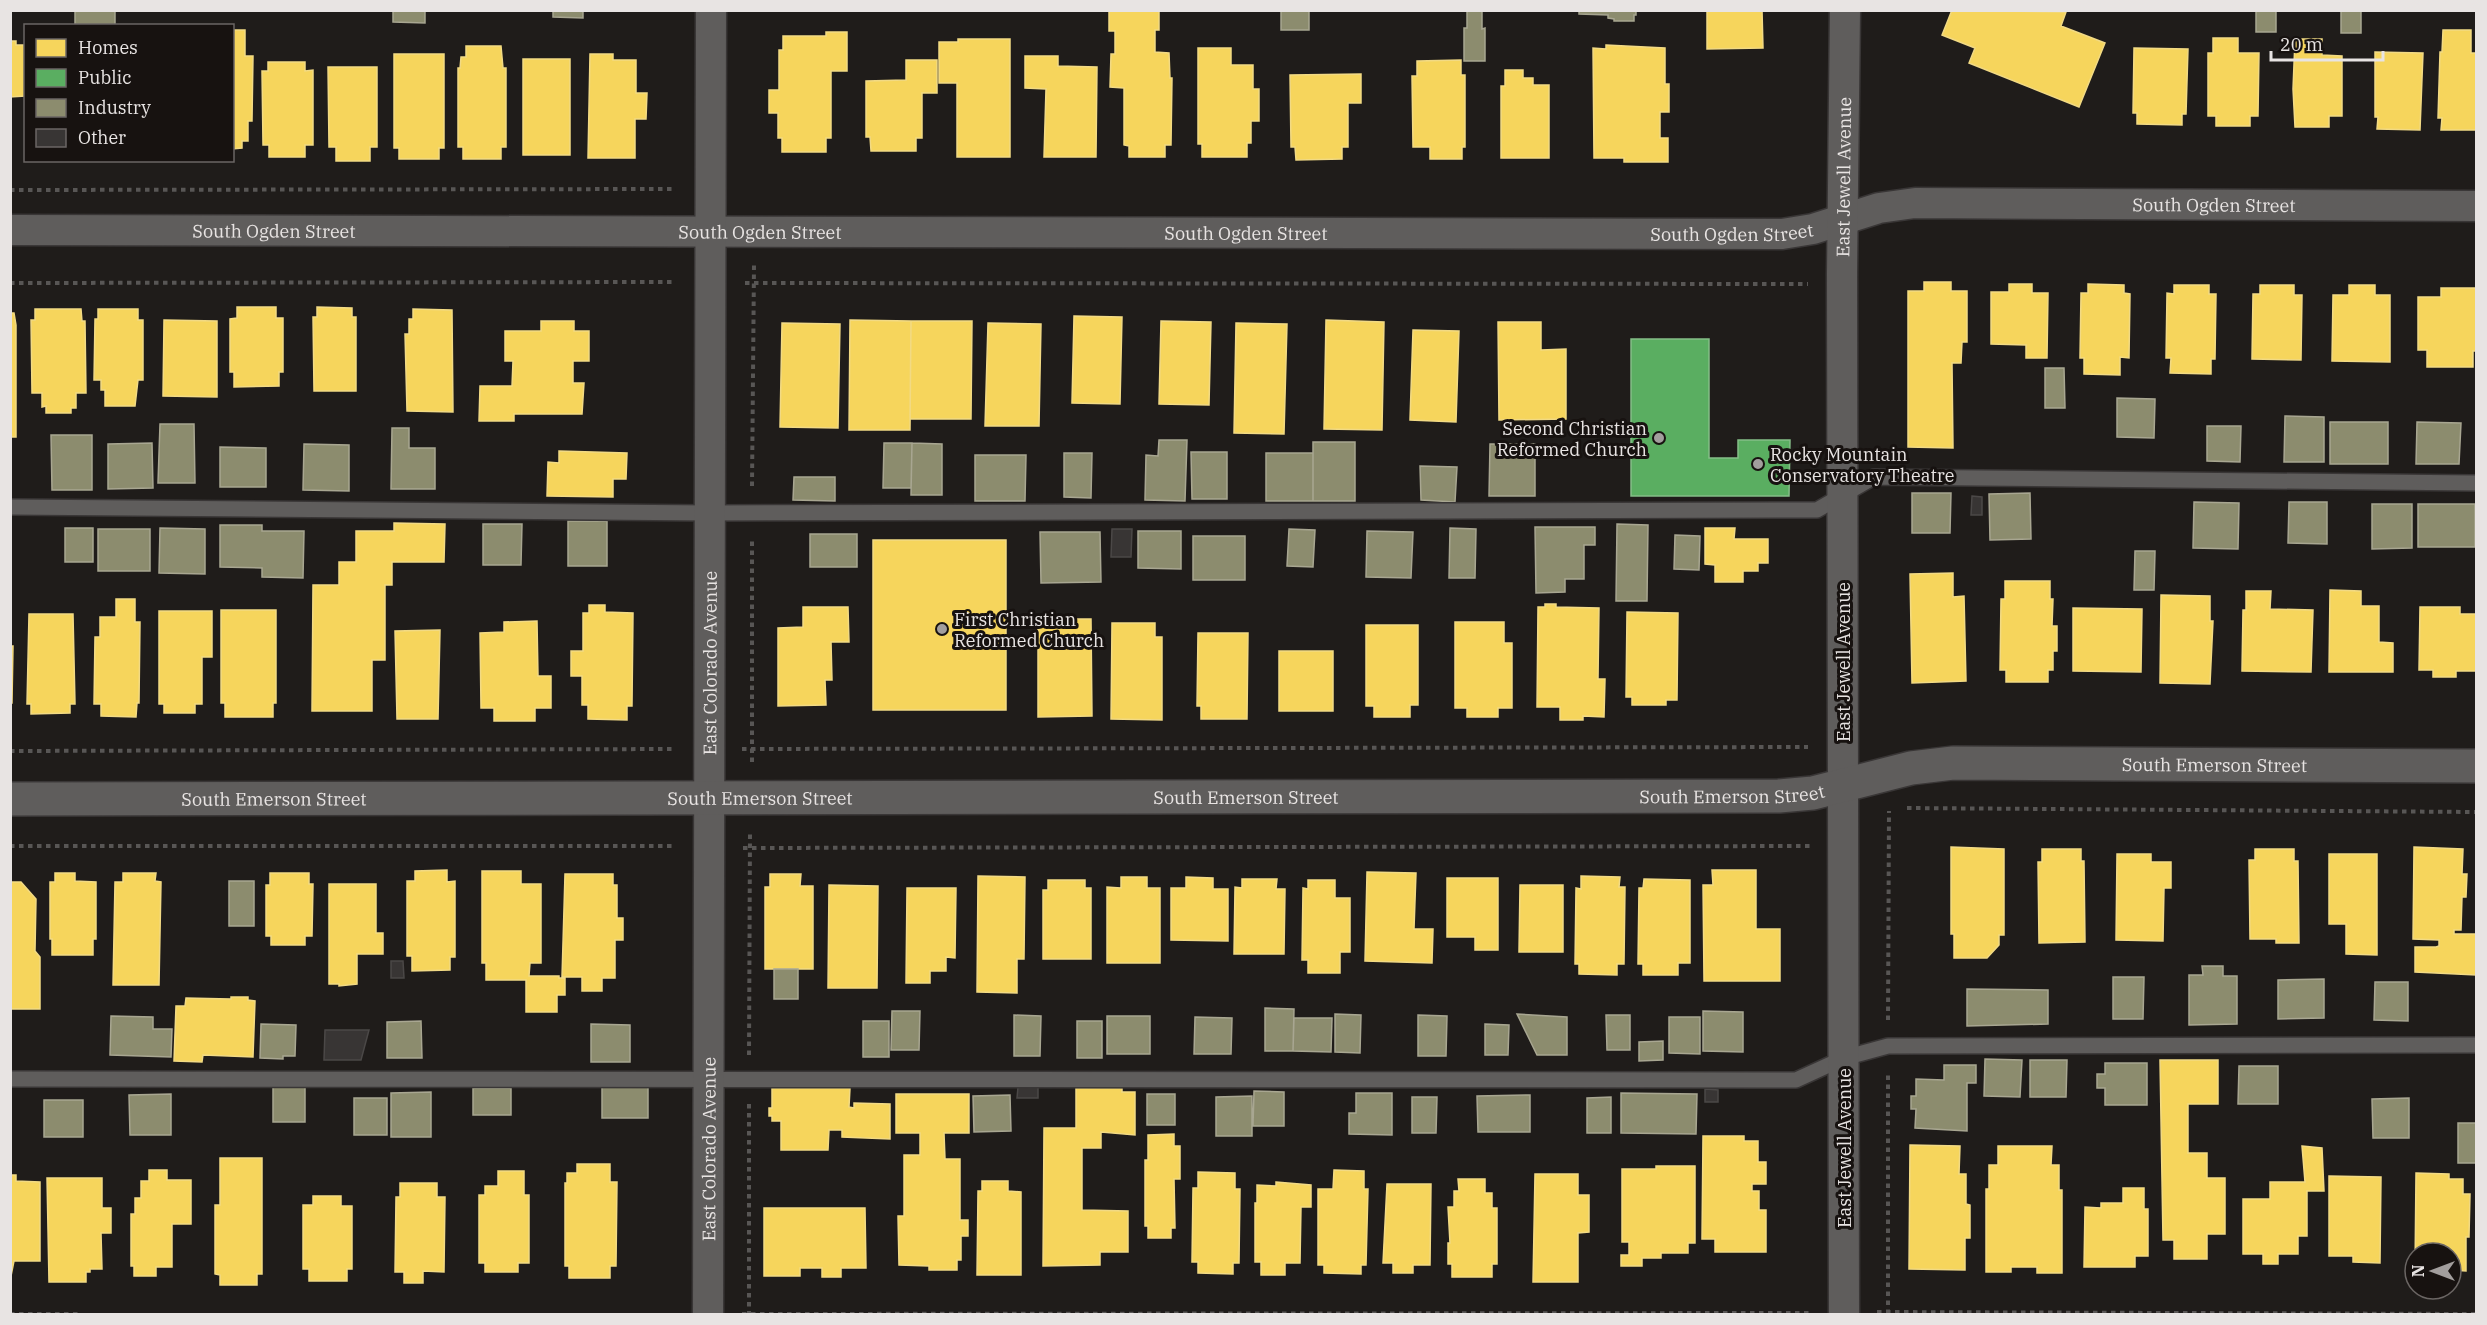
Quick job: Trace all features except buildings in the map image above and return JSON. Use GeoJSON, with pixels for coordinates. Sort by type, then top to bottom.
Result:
{"type":"FeatureCollection","features":[{"type":"Feature","properties":{"kind":"street","name":"East Colorado Avenue"},"geometry":{"type":"LineString","coordinates":[[708,1314],[711,10]]}},
{"type":"Feature","properties":{"kind":"street","name":"East Jewell Avenue"},"geometry":{"type":"LineString","coordinates":[[1844,1314],[1842,495],[1845,10]]}},
{"type":"Feature","properties":{"kind":"street","name":"South Ogden Street"},"geometry":{"type":"LineString","coordinates":[[10,230],[1782,234],[1813,229],[1879,207],[1914,203],[2476,206]]}},
{"type":"Feature","properties":{"kind":"street","name":"South Emerson Street"},"geometry":{"type":"LineString","coordinates":[[10,799],[1779,796],[1813,793],[1911,768],[1953,763],[2476,766]]}},
{"type":"Feature","properties":{"kind":"lane"},"geometry":{"type":"LineString","coordinates":[[10,507],[710,513],[1817,510],[1874,477],[2476,483]]}},
{"type":"Feature","properties":{"kind":"lane"},"geometry":{"type":"LineString","coordinates":[[10,1079],[1796,1080],[1844,1058],[1888,1046],[2476,1046]]}},
{"type":"Feature","properties":{"kind":"path"},"geometry":{"type":"LineString","coordinates":[[10,190],[680,189]]}},
{"type":"Feature","properties":{"kind":"path"},"geometry":{"type":"LineString","coordinates":[[10,283],[677,282]]}},
{"type":"Feature","properties":{"kind":"path"},"geometry":{"type":"LineString","coordinates":[[743,283],[1817,284]]}},
{"type":"Feature","properties":{"kind":"path"},"geometry":{"type":"LineString","coordinates":[[735,749],[1809,747]]}},
{"type":"Feature","properties":{"kind":"path"},"geometry":{"type":"LineString","coordinates":[[10,751],[674,749]]}},
{"type":"Feature","properties":{"kind":"path"},"geometry":{"type":"LineString","coordinates":[[1881,808],[1889,808]]}},
{"type":"Feature","properties":{"kind":"path"},"geometry":{"type":"LineString","coordinates":[[1901,808],[2476,812]]}},
{"type":"Feature","properties":{"kind":"path"},"geometry":{"type":"LineString","coordinates":[[10,846],[675,846]]}},
{"type":"Feature","properties":{"kind":"path"},"geometry":{"type":"LineString","coordinates":[[733,848],[1814,846]]}},
{"type":"Feature","properties":{"kind":"path"},"geometry":{"type":"LineString","coordinates":[[1876,1312],[2476,1314]]}},
{"type":"Feature","properties":{"kind":"path"},"geometry":{"type":"LineString","coordinates":[[732,1314],[1812,1313]]}},
{"type":"Feature","properties":{"kind":"path"},"geometry":{"type":"LineString","coordinates":[[10,1314],[80,1314]]}},
{"type":"Feature","properties":{"kind":"place","name":"Second Christian Reformed Church"},"geometry":{"type":"Point","coordinates":[1659,438]}},
{"type":"Feature","properties":{"kind":"place","name":"Rocky Mountain Conservatory Theatre"},"geometry":{"type":"Point","coordinates":[1758,464]}},
{"type":"Feature","properties":{"kind":"place","name":"First Christian Reformed Church"},"geometry":{"type":"Point","coordinates":[942,629]}}]}
